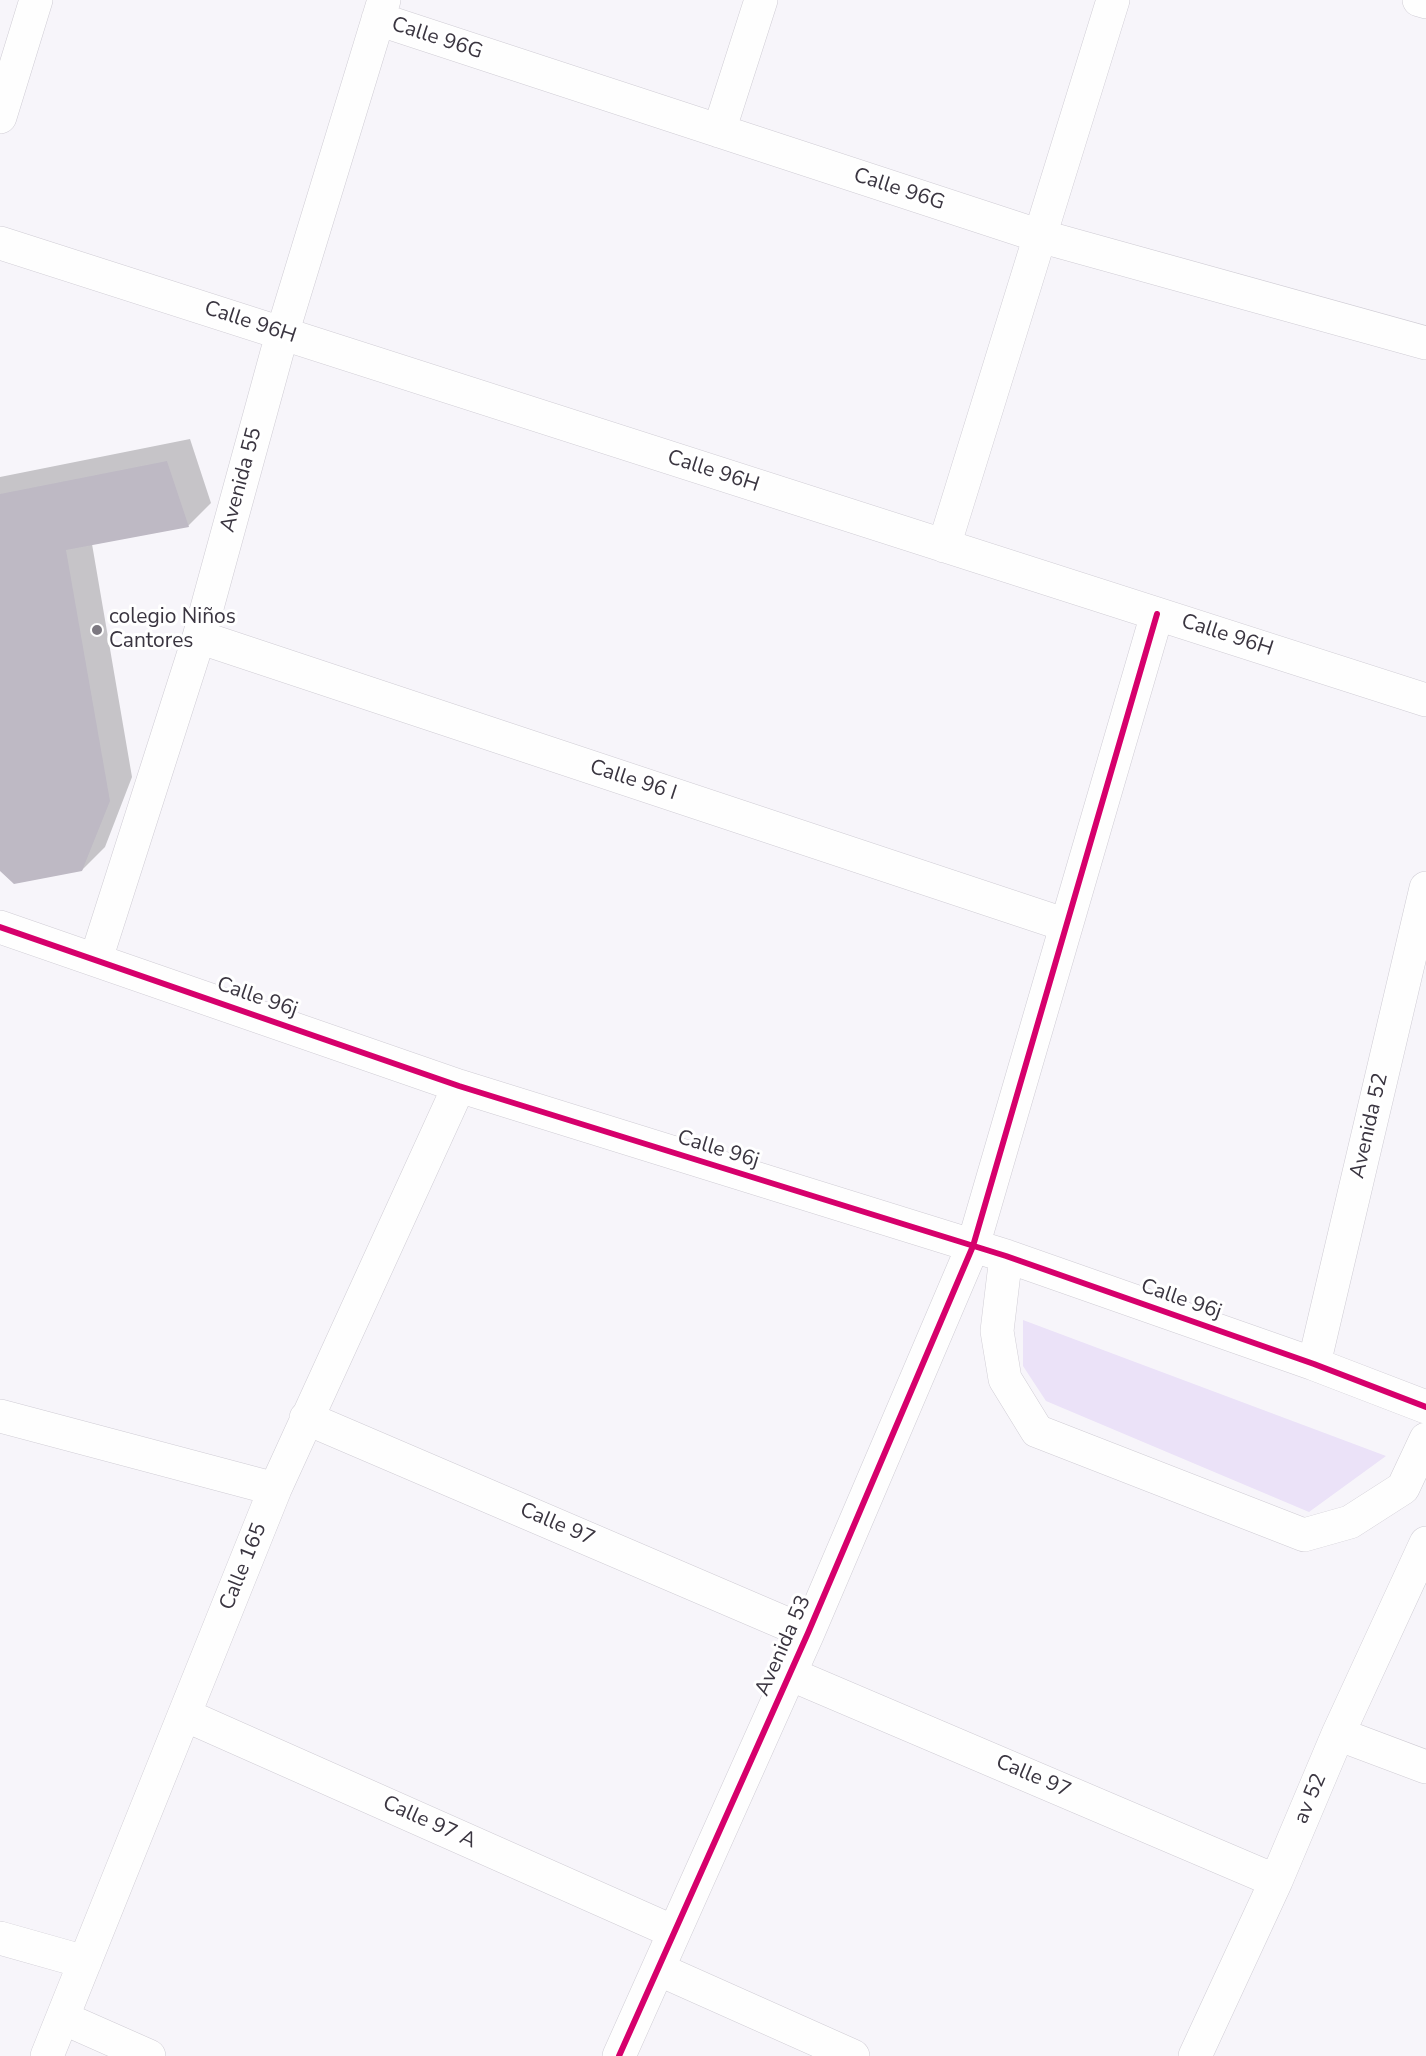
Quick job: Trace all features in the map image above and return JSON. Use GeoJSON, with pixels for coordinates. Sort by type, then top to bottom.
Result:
{"type":"FeatureCollection","features":[{"type":"Feature","properties":{"kind":"street"},"geometry":{"type":"LineString","coordinates":[[0,117],[36,0]]}},
{"type":"Feature","properties":{"kind":"street"},"geometry":{"type":"LineString","coordinates":[[719,131],[761,0]]}},
{"type":"Feature","properties":{"kind":"street"},"geometry":{"type":"LineString","coordinates":[[945,546],[1113,0]]}},
{"type":"Feature","properties":{"kind":"street"},"geometry":{"type":"LineString","coordinates":[[1419,0],[1426,2]]}},
{"type":"Feature","properties":{"kind":"street","name":"Calle 96G"},"geometry":{"type":"LineString","coordinates":[[381,10],[719,131],[1040,236],[1426,343]]}},
{"type":"Feature","properties":{"kind":"street","name":"Avenida 55"},"geometry":{"type":"LineString","coordinates":[[96,959],[199,637],[282,334],[381,10]]}},
{"type":"Feature","properties":{"kind":"street","name":"Calle 96H"},"geometry":{"type":"LineString","coordinates":[[0,243],[1426,700]]}},
{"type":"Feature","properties":{"kind":"street","name":"Avenida 53"},"geometry":{"type":"LineString","coordinates":[[619,2056],[808,1633],[973,1246],[1157,614]]}},
{"type":"Feature","properties":{"kind":"street","name":"Calle 96 I"},"geometry":{"type":"LineString","coordinates":[[199,637],[1066,926]]}},
{"type":"Feature","properties":{"kind":"street","name":"Avenida 52"},"geometry":{"type":"LineString","coordinates":[[1314,1364],[1426,888]]}},
{"type":"Feature","properties":{"kind":"street","name":"Calle 96j"},"geometry":{"type":"LineString","coordinates":[[0,927],[459,1086],[1006,1256],[1314,1364],[1426,1407]]}},
{"type":"Feature","properties":{"kind":"street","name":"Calle 165"},"geometry":{"type":"LineString","coordinates":[[47,2056],[275,1489],[459,1086]]}},
{"type":"Feature","properties":{"kind":"street"},"geometry":{"type":"LineString","coordinates":[[1006,1256],[997,1331],[1005,1379],[1037,1431],[1304,1535],[1350,1522],[1403,1488],[1426,1439]]}},
{"type":"Feature","properties":{"kind":"street"},"geometry":{"type":"LineString","coordinates":[[0,1416],[275,1489]]}},
{"type":"Feature","properties":{"kind":"street","name":"Calle 97"},"geometry":{"type":"LineString","coordinates":[[306,1418],[808,1633]]}},
{"type":"Feature","properties":{"kind":"street","name":"av 52"},"geometry":{"type":"LineString","coordinates":[[1195,2056],[1276,1881],[1338,1734],[1426,1543]]}},
{"type":"Feature","properties":{"kind":"street","name":"Calle 97"},"geometry":{"type":"LineString","coordinates":[[790,1674],[1276,1881]]}},
{"type":"Feature","properties":{"kind":"street","name":"Calle 97 A"},"geometry":{"type":"LineString","coordinates":[[185,1714],[674,1932]]}},
{"type":"Feature","properties":{"kind":"street"},"geometry":{"type":"LineString","coordinates":[[1338,1734],[1426,1767]]}},
{"type":"Feature","properties":{"kind":"street"},"geometry":{"type":"LineString","coordinates":[[0,1938],[85,1962]]}},
{"type":"Feature","properties":{"kind":"street"},"geometry":{"type":"LineString","coordinates":[[658,1969],[852,2056]]}},
{"type":"Feature","properties":{"kind":"street"},"geometry":{"type":"LineString","coordinates":[[63,2018],[149,2056]]}},
{"type":"Feature","properties":{"kind":"shaded area"},"geometry":{"type":"Polygon","coordinates":[[[1023,1320],[1386,1456],[1309,1512],[1046,1401],[1023,1366],[1023,1320]]]}},
{"type":"Feature","properties":{"kind":"building"},"geometry":{"type":"Polygon","coordinates":[[[167,461],[189,527],[66,550],[110,801],[82,871],[14,884],[0,871],[0,494],[167,461]]]}},
{"type":"Feature","properties":{"kind":"cycle path"},"geometry":{"type":"LineString","coordinates":[[619,2056],[808,1633],[973,1246],[1157,614]]}},
{"type":"Feature","properties":{"kind":"cycle path"},"geometry":{"type":"LineString","coordinates":[[0,927],[459,1086],[1006,1256],[1314,1364],[1426,1407]]}},
{"type":"Feature","properties":{"kind":"place","name":"colegio Niños Cantores"},"geometry":{"type":"Point","coordinates":[97,630]}}]}
